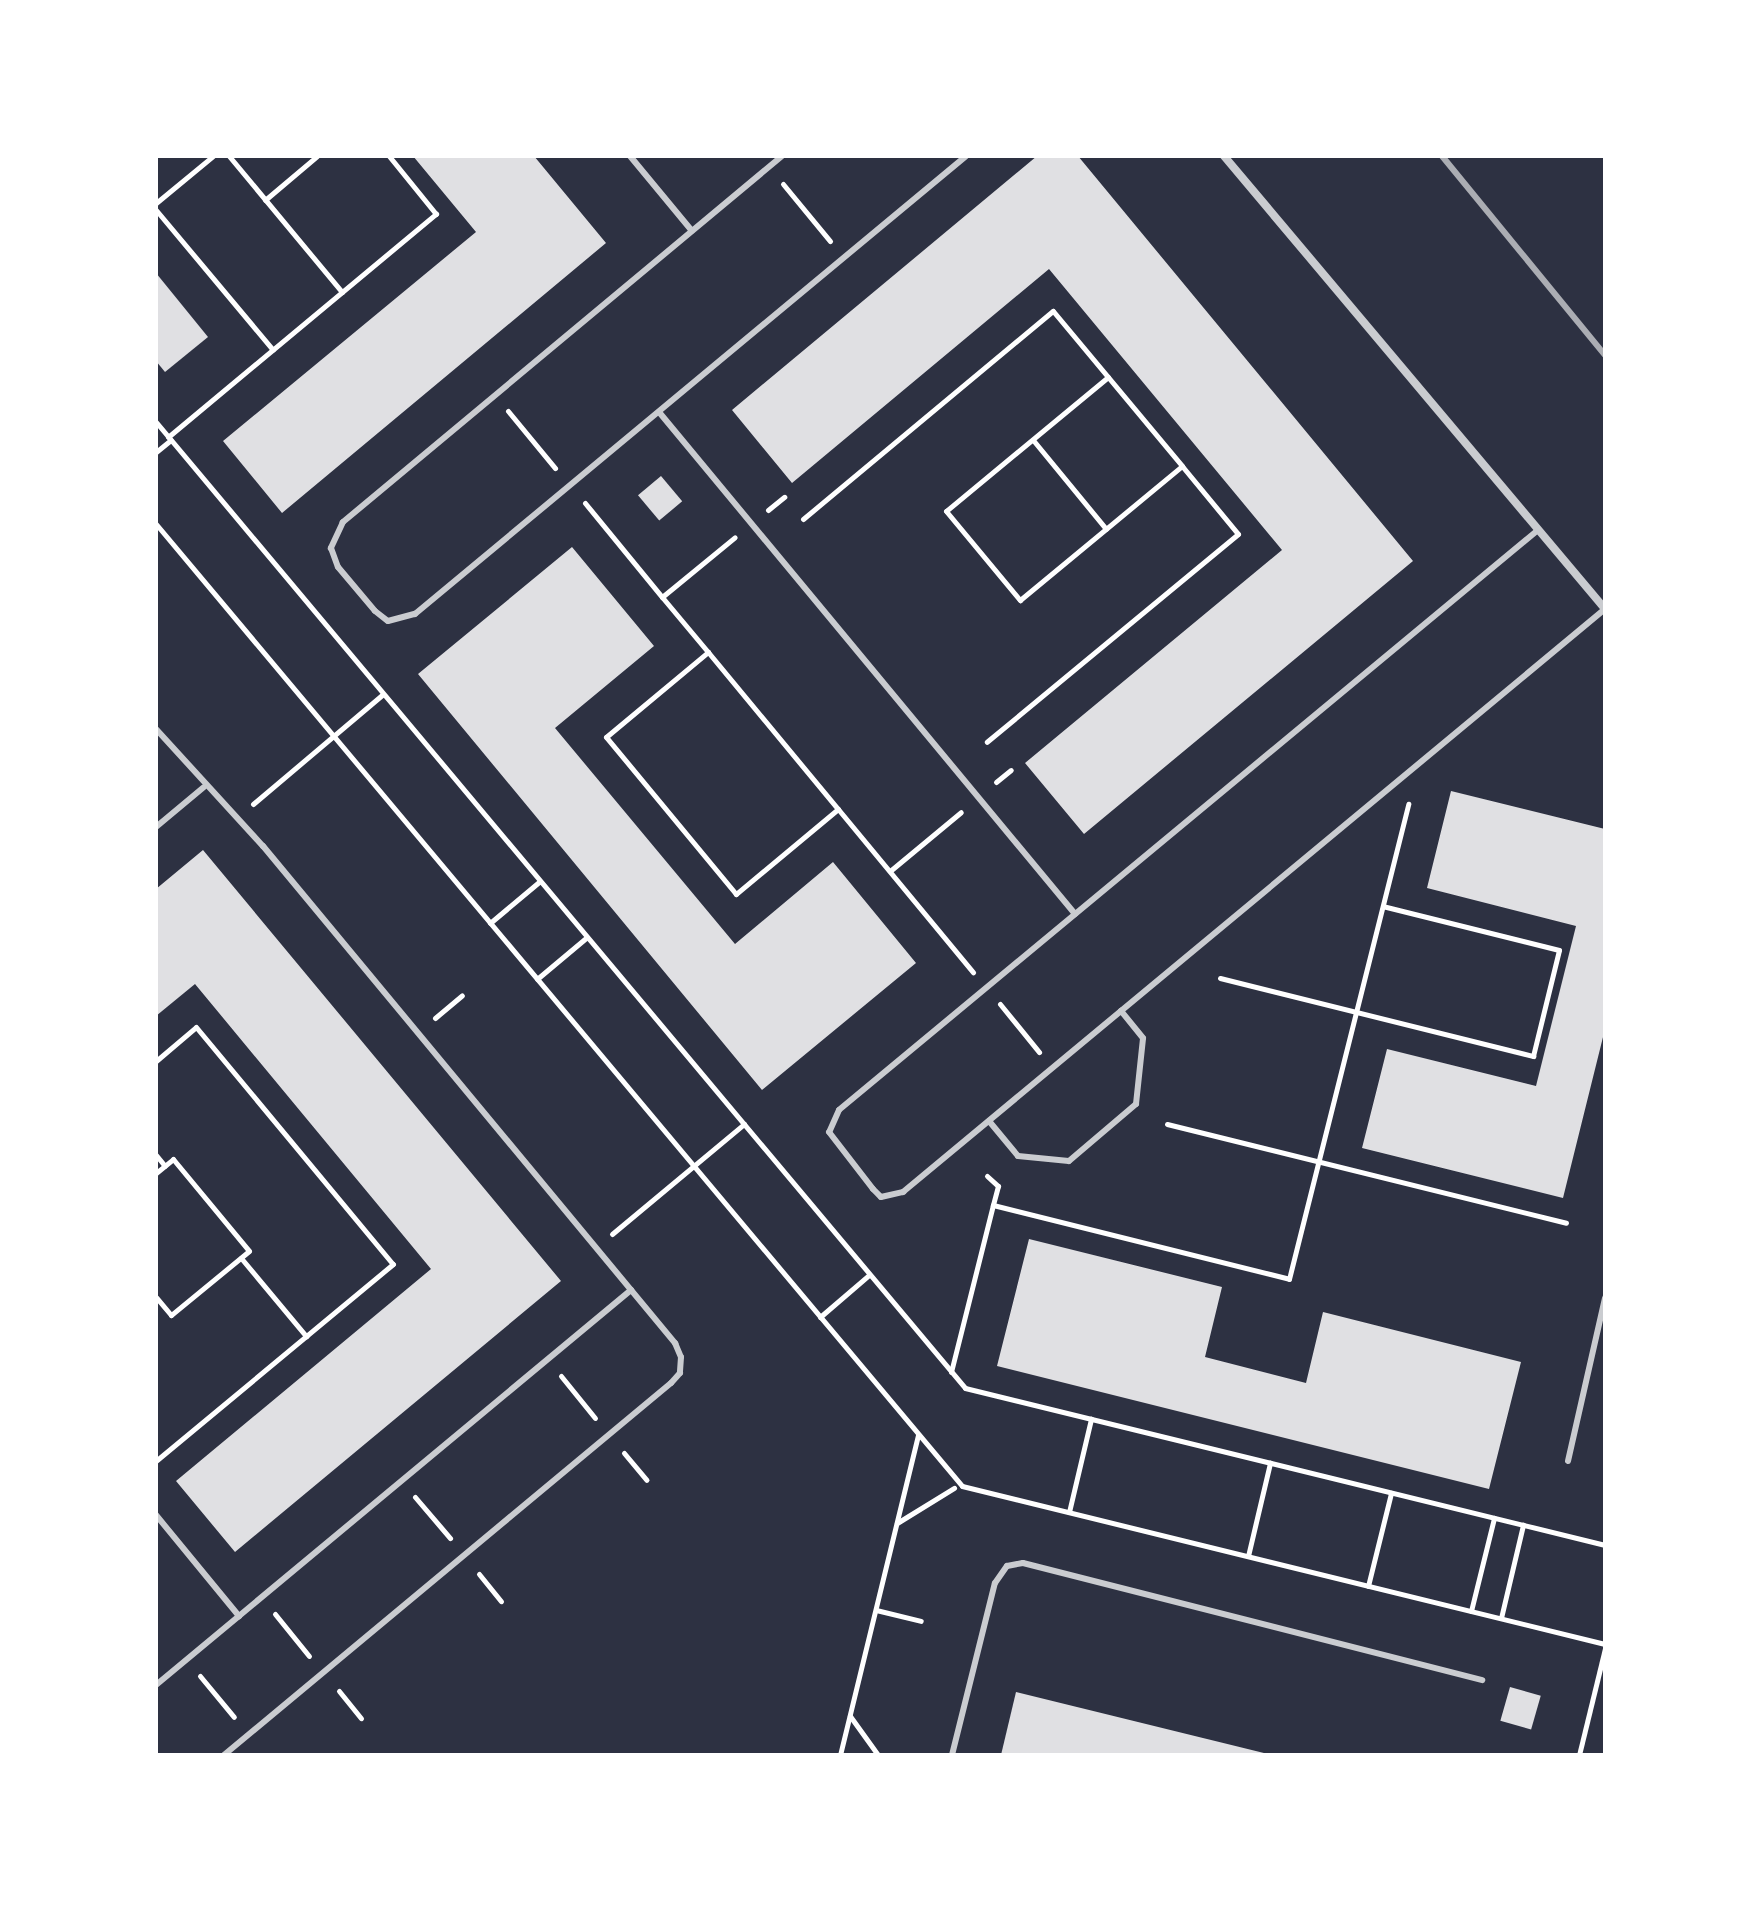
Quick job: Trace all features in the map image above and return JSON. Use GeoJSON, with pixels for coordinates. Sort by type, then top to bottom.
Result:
{"type":"FeatureCollection","features":[{"type":"Feature","properties":{"kind":"street"},"geometry":{"type":"LineString","coordinates":[[1224,156],[1605,609]]}},
{"type":"Feature","properties":{"kind":"lane"},"geometry":{"type":"LineString","coordinates":[[630,156],[692,231]]}},
{"type":"Feature","properties":{"kind":"lane"},"geometry":{"type":"LineString","coordinates":[[782,156],[343,522],[331,548],[338,567],[388,621],[415,614],[966,156]]}},
{"type":"Feature","properties":{"kind":"lane"},"geometry":{"type":"LineString","coordinates":[[659,412],[1075,914]]}},
{"type":"Feature","properties":{"kind":"lane"},"geometry":{"type":"LineString","coordinates":[[1538,530],[839,1110],[829,1132],[873,1189],[892,1197],[989,1121],[1605,609]]}},
{"type":"Feature","properties":{"kind":"lane"},"geometry":{"type":"LineString","coordinates":[[156,729],[418,1032],[631,1290],[681,1357],[680,1373],[671,1383],[224,1755]]}},
{"type":"Feature","properties":{"kind":"lane"},"geometry":{"type":"LineString","coordinates":[[156,827],[204,787]]}},
{"type":"Feature","properties":{"kind":"lane"},"geometry":{"type":"LineString","coordinates":[[989,1121],[1018,1156],[1069,1161],[1136,1104],[1143,1038],[1121,1011]]}},
{"type":"Feature","properties":{"kind":"lane"},"geometry":{"type":"LineString","coordinates":[[156,1685],[631,1290]]}},
{"type":"Feature","properties":{"kind":"lane"},"geometry":{"type":"LineString","coordinates":[[1568,1461],[1605,1298]]}},
{"type":"Feature","properties":{"kind":"lane"},"geometry":{"type":"LineString","coordinates":[[156,1515],[239,1616]]}},
{"type":"Feature","properties":{"kind":"lane"},"geometry":{"type":"LineString","coordinates":[[952,1755],[995,1583],[1007,1566],[1023,1563],[1482,1680]]}},
{"type":"Feature","properties":{"kind":"path"},"geometry":{"type":"LineString","coordinates":[[156,203],[213,156]]}},
{"type":"Feature","properties":{"kind":"path"},"geometry":{"type":"LineString","coordinates":[[229,156],[342,292]]}},
{"type":"Feature","properties":{"kind":"path"},"geometry":{"type":"LineString","coordinates":[[265,200],[317,156]]}},
{"type":"Feature","properties":{"kind":"path"},"geometry":{"type":"LineString","coordinates":[[156,452],[436,214],[389,156]]}},
{"type":"Feature","properties":{"kind":"path"},"geometry":{"type":"LineString","coordinates":[[768,167],[843,258]]}},
{"type":"Feature","properties":{"kind":"path"},"geometry":{"type":"LineString","coordinates":[[156,210],[273,350]]}},
{"type":"Feature","properties":{"kind":"path"},"geometry":{"type":"LineString","coordinates":[[803,519],[1053,311],[1182,466],[1238,534],[987,742]]}},
{"type":"Feature","properties":{"kind":"path"},"geometry":{"type":"LineString","coordinates":[[1108,377],[946,511],[1020,600],[1182,466]]}},
{"type":"Feature","properties":{"kind":"path"},"geometry":{"type":"LineString","coordinates":[[156,422],[965,1388],[1605,1545]]}},
{"type":"Feature","properties":{"kind":"path"},"geometry":{"type":"LineString","coordinates":[[1033,440],[1106,529]]}},
{"type":"Feature","properties":{"kind":"path"},"geometry":{"type":"LineString","coordinates":[[662,597],[784,497]]}},
{"type":"Feature","properties":{"kind":"path"},"geometry":{"type":"LineString","coordinates":[[156,524],[962,1486],[1605,1646],[1579,1755]]}},
{"type":"Feature","properties":{"kind":"path"},"geometry":{"type":"LineString","coordinates":[[677,615],[1053,1068]]}},
{"type":"Feature","properties":{"kind":"path"},"geometry":{"type":"LineString","coordinates":[[708,652],[606,737],[736,894],[838,809]]}},
{"type":"Feature","properties":{"kind":"path"},"geometry":{"type":"LineString","coordinates":[[236,818],[383,694]]}},
{"type":"Feature","properties":{"kind":"path"},"geometry":{"type":"LineString","coordinates":[[993,1205],[1289,1279],[1418,765]]}},
{"type":"Feature","properties":{"kind":"path"},"geometry":{"type":"LineString","coordinates":[[890,871],[1011,770]]}},
{"type":"Feature","properties":{"kind":"path"},"geometry":{"type":"LineString","coordinates":[[490,923],[540,881]]}},
{"type":"Feature","properties":{"kind":"path"},"geometry":{"type":"LineString","coordinates":[[1220,978],[1533,1056],[1559,950],[1383,906]]}},
{"type":"Feature","properties":{"kind":"path"},"geometry":{"type":"LineString","coordinates":[[537,979],[587,937]]}},
{"type":"Feature","properties":{"kind":"path"},"geometry":{"type":"LineString","coordinates":[[418,1032],[462,995]]}},
{"type":"Feature","properties":{"kind":"path"},"geometry":{"type":"LineString","coordinates":[[156,1061],[196,1027],[393,1264],[156,1461]]}},
{"type":"Feature","properties":{"kind":"path"},"geometry":{"type":"LineString","coordinates":[[596,1248],[744,1124]]}},
{"type":"Feature","properties":{"kind":"path"},"geometry":{"type":"LineString","coordinates":[[1167,1124],[1566,1223]]}},
{"type":"Feature","properties":{"kind":"path"},"geometry":{"type":"LineString","coordinates":[[156,1155],[165,1166]]}},
{"type":"Feature","properties":{"kind":"path"},"geometry":{"type":"LineString","coordinates":[[156,1173],[173,1159],[249,1251],[171,1315],[156,1297]]}},
{"type":"Feature","properties":{"kind":"path"},"geometry":{"type":"LineString","coordinates":[[951,1372],[998,1186],[987,1176]]}},
{"type":"Feature","properties":{"kind":"path"},"geometry":{"type":"LineString","coordinates":[[241,1258],[306,1336]]}},
{"type":"Feature","properties":{"kind":"path"},"geometry":{"type":"LineString","coordinates":[[820,1317],[869,1275]]}},
{"type":"Feature","properties":{"kind":"path"},"geometry":{"type":"LineString","coordinates":[[1069,1512],[1091,1419]]}},
{"type":"Feature","properties":{"kind":"path"},"geometry":{"type":"LineString","coordinates":[[840,1755],[918,1434]]}},
{"type":"Feature","properties":{"kind":"path"},"geometry":{"type":"LineString","coordinates":[[1248,1556],[1270,1463]]}},
{"type":"Feature","properties":{"kind":"path"},"geometry":{"type":"LineString","coordinates":[[897,1523],[954,1488]]}},
{"type":"Feature","properties":{"kind":"path"},"geometry":{"type":"LineString","coordinates":[[1368,1586],[1391,1493]]}},
{"type":"Feature","properties":{"kind":"path"},"geometry":{"type":"LineString","coordinates":[[1471,1611],[1494,1518]]}},
{"type":"Feature","properties":{"kind":"path"},"geometry":{"type":"LineString","coordinates":[[1501,1618],[1523,1525]]}},
{"type":"Feature","properties":{"kind":"path"},"geometry":{"type":"LineString","coordinates":[[876,1610],[921,1621]]}},
{"type":"Feature","properties":{"kind":"path"},"geometry":{"type":"LineString","coordinates":[[187,1659],[249,1734]]}},
{"type":"Feature","properties":{"kind":"path"},"geometry":{"type":"LineString","coordinates":[[850,1716],[878,1755]]}},
{"type":"Feature","properties":{"kind":"building"},"geometry":{"type":"Polygon","coordinates":[[[413,156],[534,156],[606,243],[282,513],[223,441],[476,232],[413,156]]]}},
{"type":"Feature","properties":{"kind":"building"},"geometry":{"type":"Polygon","coordinates":[[[1037,156],[1078,156],[1413,561],[1084,834],[1025,763],[1282,550],[1049,269],[792,483],[732,410],[1037,156]]]}},
{"type":"Feature","properties":{"kind":"building"},"geometry":{"type":"Polygon","coordinates":[[[156,273],[208,337],[165,372],[156,361],[156,273]]]}},
{"type":"Feature","properties":{"kind":"building"},"geometry":{"type":"Polygon","coordinates":[[[661,476],[682,501],[659,521],[638,495],[661,476]]]}},
{"type":"Feature","properties":{"kind":"building"},"geometry":{"type":"Polygon","coordinates":[[[572,547],[654,646],[555,728],[735,944],[833,862],[916,963],[762,1090],[418,674],[572,547]]]}},
{"type":"Feature","properties":{"kind":"building"},"geometry":{"type":"Polygon","coordinates":[[[1451,791],[1605,829],[1605,1029],[1563,1198],[1362,1148],[1387,1049],[1536,1086],[1576,926],[1427,888],[1451,791]]]}},
{"type":"Feature","properties":{"kind":"building"},"geometry":{"type":"Polygon","coordinates":[[[203,850],[561,1281],[235,1552],[176,1481],[431,1269],[195,984],[156,1016],[156,889],[203,850]]]}},
{"type":"Feature","properties":{"kind":"building"},"geometry":{"type":"Polygon","coordinates":[[[1029,1239],[1222,1287],[1205,1357],[1306,1383],[1323,1312],[1521,1362],[1489,1489],[997,1366],[1029,1239]]]}},
{"type":"Feature","properties":{"kind":"building"},"geometry":{"type":"Polygon","coordinates":[[[1510,1687],[1541,1696],[1531,1729],[1500,1721],[1510,1687]]]}},
{"type":"Feature","properties":{"kind":"building"},"geometry":{"type":"Polygon","coordinates":[[[1016,1692],[1268,1754],[1268,1755],[1001,1755],[1016,1692]]]}},
{"type":"Feature","properties":{"kind":"railway"},"geometry":{"type":"LineString","coordinates":[[1442,156],[1605,355]]}}]}
